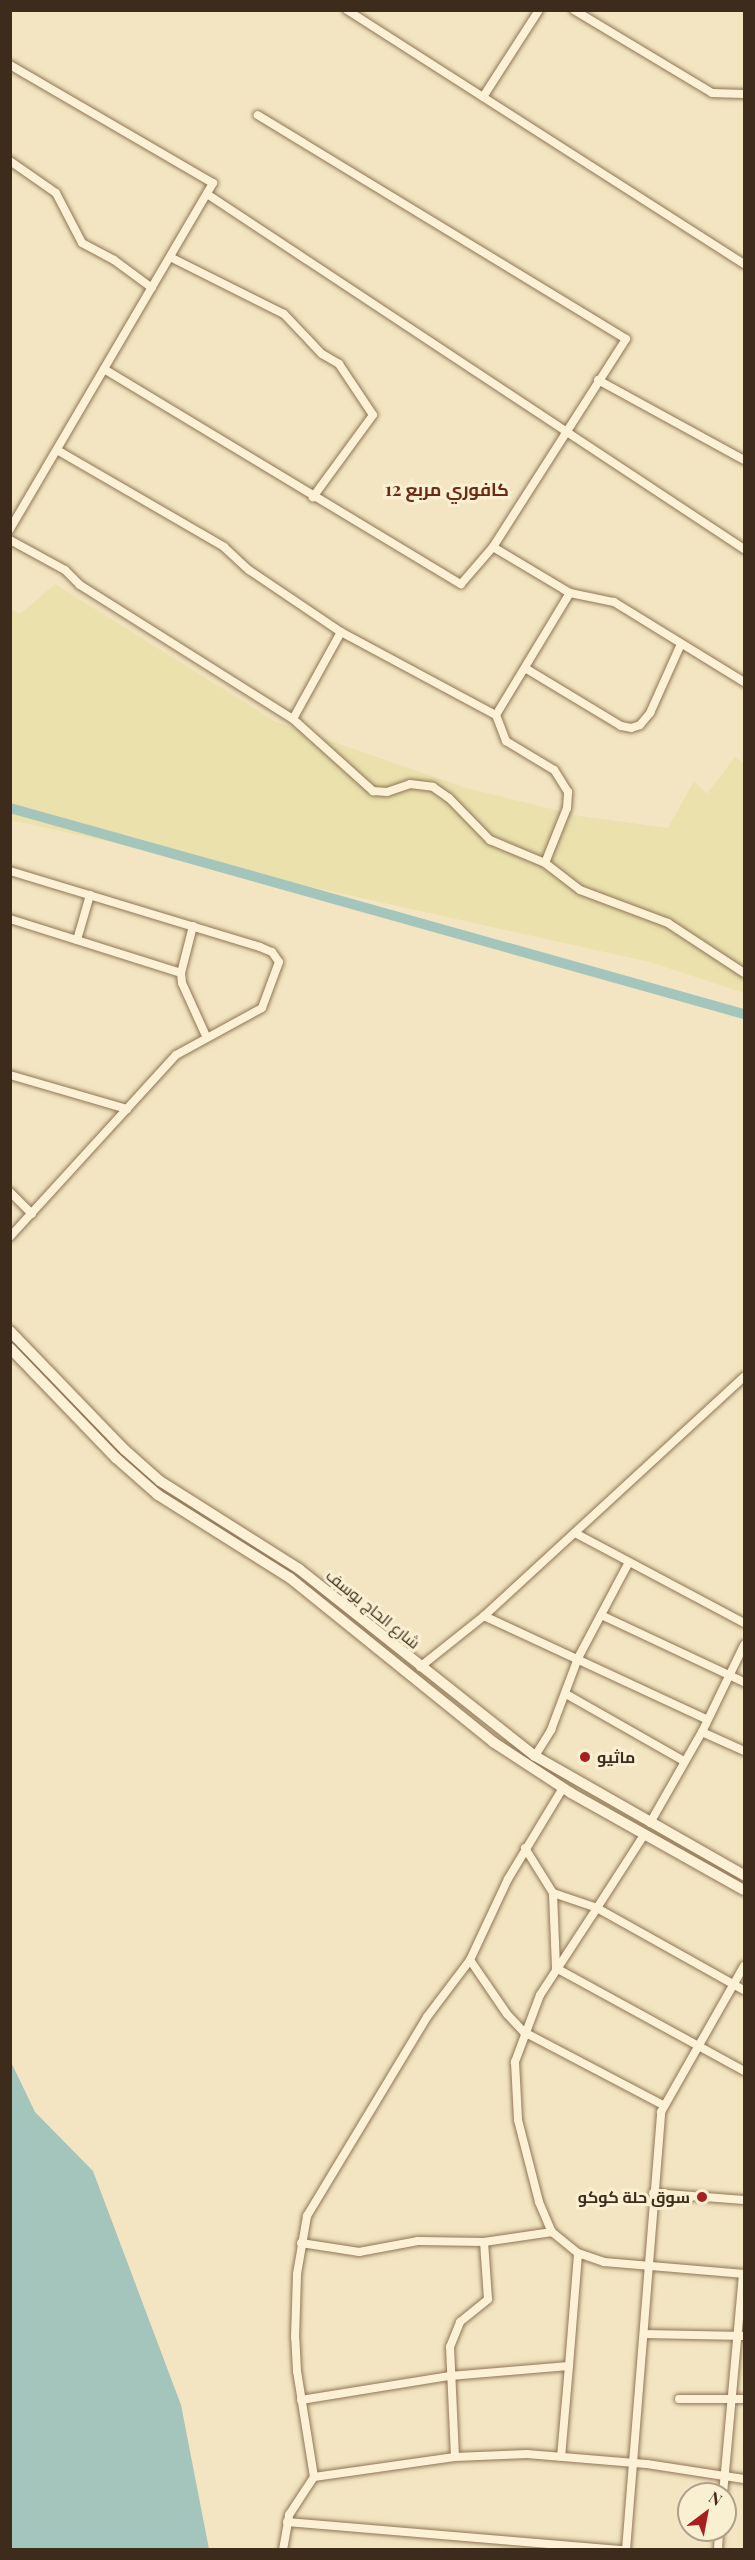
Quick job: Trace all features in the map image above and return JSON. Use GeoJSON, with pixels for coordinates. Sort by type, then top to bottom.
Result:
{"type":"FeatureCollection","features":[{"type":"Feature","properties":{"kind":"main road","name":"شارع الحاج يوسف"},"geometry":{"type":"LineString","coordinates":[[10,1331],[151,1474],[299,1569],[535,1756],[744,1875]]}},
{"type":"Feature","properties":{"kind":"main road","name":"شارع الحاج يوسف"},"geometry":{"type":"LineString","coordinates":[[10,1348],[158,1495],[271,1564],[485,1736],[563,1788],[744,1890]]}},
{"type":"Feature","properties":{"kind":"street"},"geometry":{"type":"LineString","coordinates":[[347,10],[744,264]]}},
{"type":"Feature","properties":{"kind":"street"},"geometry":{"type":"LineString","coordinates":[[483,97],[538,10]]}},
{"type":"Feature","properties":{"kind":"street"},"geometry":{"type":"LineString","coordinates":[[574,10],[712,93],[744,94]]}},
{"type":"Feature","properties":{"kind":"street"},"geometry":{"type":"LineString","coordinates":[[10,64],[213,183],[10,529]]}},
{"type":"Feature","properties":{"kind":"street"},"geometry":{"type":"LineString","coordinates":[[104,369],[313,497],[461,584],[493,547],[566,428],[626,339],[258,115]]}},
{"type":"Feature","properties":{"kind":"street"},"geometry":{"type":"LineString","coordinates":[[10,160],[56,193],[82,243],[114,260],[152,288]]}},
{"type":"Feature","properties":{"kind":"street"},"geometry":{"type":"LineString","coordinates":[[207,194],[566,428],[744,549]]}},
{"type":"Feature","properties":{"kind":"street"},"geometry":{"type":"LineString","coordinates":[[170,257],[284,314],[322,354],[339,364],[373,415],[313,497]]}},
{"type":"Feature","properties":{"kind":"street"},"geometry":{"type":"LineString","coordinates":[[598,380],[744,460]]}},
{"type":"Feature","properties":{"kind":"street"},"geometry":{"type":"LineString","coordinates":[[57,450],[224,547],[249,570],[341,632],[496,715],[506,741],[554,770],[568,792],[567,808],[545,863]]}},
{"type":"Feature","properties":{"kind":"street"},"geometry":{"type":"LineString","coordinates":[[10,540],[65,570],[80,585],[293,719],[373,791],[387,792],[410,784],[433,787],[449,798],[490,840],[545,863],[580,890],[668,923],[744,973]]}},
{"type":"Feature","properties":{"kind":"street"},"geometry":{"type":"LineString","coordinates":[[493,547],[570,593],[614,602],[744,682]]}},
{"type":"Feature","properties":{"kind":"street"},"geometry":{"type":"LineString","coordinates":[[496,715],[570,593]]}},
{"type":"Feature","properties":{"kind":"street"},"geometry":{"type":"LineString","coordinates":[[293,719],[341,632]]}},
{"type":"Feature","properties":{"kind":"street"},"geometry":{"type":"LineString","coordinates":[[525,668],[594,711],[631,728],[640,725],[650,713],[681,644]]}},
{"type":"Feature","properties":{"kind":"street"},"geometry":{"type":"LineString","coordinates":[[10,871],[261,947],[272,952],[279,962],[262,1008],[206,1036],[176,1055],[10,1237]]}},
{"type":"Feature","properties":{"kind":"street"},"geometry":{"type":"LineString","coordinates":[[77,940],[90,895]]}},
{"type":"Feature","properties":{"kind":"street"},"geometry":{"type":"LineString","coordinates":[[10,918],[181,973]]}},
{"type":"Feature","properties":{"kind":"street"},"geometry":{"type":"LineString","coordinates":[[193,927],[181,973],[206,1036]]}},
{"type":"Feature","properties":{"kind":"street"},"geometry":{"type":"LineString","coordinates":[[10,1075],[127,1109]]}},
{"type":"Feature","properties":{"kind":"street"},"geometry":{"type":"LineString","coordinates":[[10,1192],[32,1214]]}},
{"type":"Feature","properties":{"kind":"street"},"geometry":{"type":"LineString","coordinates":[[420,1667],[484,1616],[744,1377]]}},
{"type":"Feature","properties":{"kind":"street"},"geometry":{"type":"LineString","coordinates":[[575,1533],[628,1564],[744,1623]]}},
{"type":"Feature","properties":{"kind":"street"},"geometry":{"type":"LineString","coordinates":[[535,1756],[566,1694],[578,1658],[628,1564]]}},
{"type":"Feature","properties":{"kind":"street"},"geometry":{"type":"LineString","coordinates":[[601,1614],[744,1682]]}},
{"type":"Feature","properties":{"kind":"street"},"geometry":{"type":"LineString","coordinates":[[484,1616],[706,1719]]}},
{"type":"Feature","properties":{"kind":"street"},"geometry":{"type":"LineString","coordinates":[[650,1823],[702,1732],[706,1719],[744,1645]]}},
{"type":"Feature","properties":{"kind":"street"},"geometry":{"type":"LineString","coordinates":[[566,1694],[684,1761]]}},
{"type":"Feature","properties":{"kind":"street"},"geometry":{"type":"LineString","coordinates":[[702,1732],[744,1751]]}},
{"type":"Feature","properties":{"kind":"street"},"geometry":{"type":"LineString","coordinates":[[283,2550],[287,2522],[314,2477],[301,2400],[295,2308],[301,2243],[314,2205],[427,2017],[470,1960],[525,1848],[563,1788]]}},
{"type":"Feature","properties":{"kind":"street"},"geometry":{"type":"LineString","coordinates":[[644,1835],[556,1968],[524,2032],[515,2062],[514,2095],[530,2170],[552,2232],[578,2253],[604,2262],[744,2274],[741,2336],[731,2398],[724,2482]]}},
{"type":"Feature","properties":{"kind":"street"},"geometry":{"type":"LineString","coordinates":[[525,1848],[553,1893],[556,1968]]}},
{"type":"Feature","properties":{"kind":"street"},"geometry":{"type":"LineString","coordinates":[[553,1893],[597,1908],[744,1990]]}},
{"type":"Feature","properties":{"kind":"street"},"geometry":{"type":"LineString","coordinates":[[470,1960],[507,2014],[524,2032],[663,2104]]}},
{"type":"Feature","properties":{"kind":"street"},"geometry":{"type":"LineString","coordinates":[[287,2522],[572,2548],[625,2550],[634,2463],[653,2193],[663,2104],[744,1966]]}},
{"type":"Feature","properties":{"kind":"street"},"geometry":{"type":"LineString","coordinates":[[556,1968],[744,2071]]}},
{"type":"Feature","properties":{"kind":"street"},"geometry":{"type":"LineString","coordinates":[[653,2193],[744,2200]]}},
{"type":"Feature","properties":{"kind":"street"},"geometry":{"type":"LineString","coordinates":[[301,2243],[359,2252],[418,2241],[484,2242],[552,2232]]}},
{"type":"Feature","properties":{"kind":"street"},"geometry":{"type":"LineString","coordinates":[[455,2457],[450,2376],[453,2336],[460,2322],[485,2303],[490,2292],[484,2242]]}},
{"type":"Feature","properties":{"kind":"street"},"geometry":{"type":"LineString","coordinates":[[561,2457],[578,2253]]}},
{"type":"Feature","properties":{"kind":"street"},"geometry":{"type":"LineString","coordinates":[[644,2334],[741,2336]]}},
{"type":"Feature","properties":{"kind":"street"},"geometry":{"type":"LineString","coordinates":[[301,2400],[450,2376],[569,2366]]}},
{"type":"Feature","properties":{"kind":"street"},"geometry":{"type":"LineString","coordinates":[[680,2399],[744,2399]]}},
{"type":"Feature","properties":{"kind":"street"},"geometry":{"type":"LineString","coordinates":[[314,2477],[455,2457],[502,2454],[634,2463],[744,2479]]}},
{"type":"Feature","properties":{"kind":"shaded area"},"geometry":{"type":"Polygon","coordinates":[[[55,584],[276,722],[466,788],[580,816],[668,828],[694,781],[707,794],[735,757],[744,764],[744,993],[650,962],[11,820],[11,609],[20,614],[55,584]]]}},
{"type":"Feature","properties":{"kind":"water"},"geometry":{"type":"Polygon","coordinates":[[[11,2062],[35,2112],[93,2171],[181,2405],[209,2549],[11,2549],[11,2062]]]}},
{"type":"Feature","properties":{"kind":"waterway"},"geometry":{"type":"LineString","coordinates":[[10,808],[744,1014]]}},
{"type":"Feature","properties":{"kind":"place","name":"ماثيو"},"geometry":{"type":"Point","coordinates":[585,1757]}},
{"type":"Feature","properties":{"kind":"place","name":"سوق حلة كوكو"},"geometry":{"type":"Point","coordinates":[702,2197]}},
{"type":"Feature","properties":{"kind":"district","name":"كافوري مربع 12"},"geometry":{"type":"Point","coordinates":[447,489]}}]}
